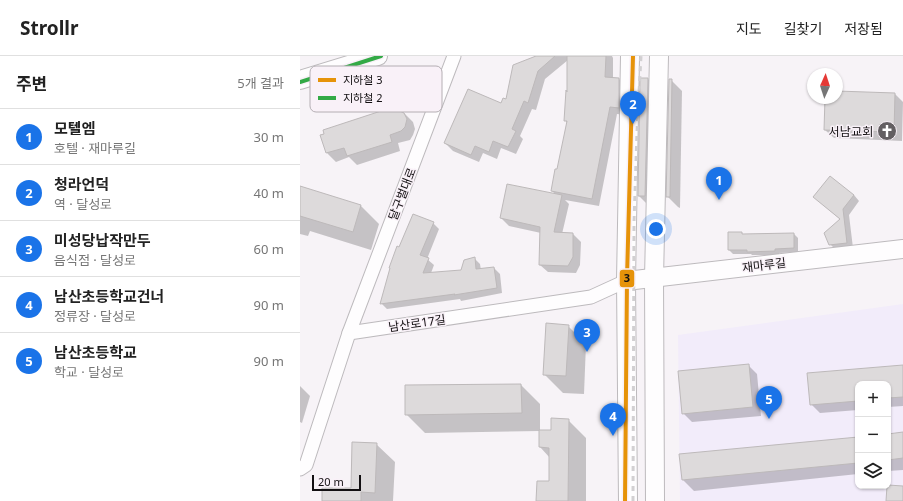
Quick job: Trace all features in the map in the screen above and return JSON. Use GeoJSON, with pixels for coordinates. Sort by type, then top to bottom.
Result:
{"type":"FeatureCollection","features":[{"type":"Feature","properties":{"kind":"main road"},"geometry":{"type":"LineString","coordinates":[[346,66],[378,56]]}},
{"type":"Feature","properties":{"kind":"main road"},"geometry":{"type":"LineString","coordinates":[[628,501],[626,281],[630,56]]}},
{"type":"Feature","properties":{"kind":"main road"},"geometry":{"type":"LineString","coordinates":[[655,501],[654,278],[659,56]]}},
{"type":"Feature","properties":{"kind":"main road"},"geometry":{"type":"LineString","coordinates":[[300,80],[310,77]]}},
{"type":"Feature","properties":{"kind":"main road","name":"재마루길"},"geometry":{"type":"LineString","coordinates":[[626,281],[903,249]]}},
{"type":"Feature","properties":{"kind":"street","name":"달구벌대로"},"geometry":{"type":"LineString","coordinates":[[442,88],[454,56]]}},
{"type":"Feature","properties":{"kind":"street","name":"달구벌대로"},"geometry":{"type":"LineString","coordinates":[[349,333],[433,112]]}},
{"type":"Feature","properties":{"kind":"street","name":"남산로17길"},"geometry":{"type":"LineString","coordinates":[[349,333],[592,297],[626,281]]}},
{"type":"Feature","properties":{"kind":"street"},"geometry":{"type":"LineString","coordinates":[[300,470],[306,465],[349,333]]}},
{"type":"Feature","properties":{"kind":"shaded area"},"geometry":{"type":"Polygon","coordinates":[[[903,304],[903,501],[680,501],[678,335],[903,304]]]}},
{"type":"Feature","properties":{"kind":"building"},"geometry":{"type":"Polygon","coordinates":[[[536,56],[555,56],[538,71],[528,103],[524,101],[512,129],[516,131],[508,147],[493,141],[489,152],[475,146],[471,155],[444,143],[468,89],[501,103],[503,98],[506,99],[513,65],[536,56]]]}},
{"type":"Feature","properties":{"kind":"building"},"geometry":{"type":"Polygon","coordinates":[[[567,56],[606,56],[605,77],[619,78],[619,108],[610,107],[592,199],[551,191],[567,121],[564,121],[566,90],[567,92],[567,56]]]}},
{"type":"Feature","properties":{"kind":"building"},"geometry":{"type":"Polygon","coordinates":[[[640,78],[648,78],[645,196],[638,196],[640,78]]]}},
{"type":"Feature","properties":{"kind":"building"},"geometry":{"type":"Polygon","coordinates":[[[669,79],[672,79],[670,197],[666,197],[669,79]]]}},
{"type":"Feature","properties":{"kind":"building"},"geometry":{"type":"Polygon","coordinates":[[[843,91],[895,93],[894,132],[824,130],[825,104],[843,104],[843,91]]]}},
{"type":"Feature","properties":{"kind":"building"},"geometry":{"type":"Polygon","coordinates":[[[378,112],[402,112],[407,119],[405,127],[401,131],[390,135],[392,142],[347,156],[344,148],[326,153],[320,135],[324,134],[323,130],[378,112]]]}},
{"type":"Feature","properties":{"kind":"building"},"geometry":{"type":"Polygon","coordinates":[[[830,176],[854,195],[843,209],[847,243],[829,245],[824,233],[840,219],[813,197],[830,176]]]}},
{"type":"Feature","properties":{"kind":"building"},"geometry":{"type":"Polygon","coordinates":[[[507,184],[562,195],[554,232],[573,233],[573,257],[568,266],[539,265],[540,227],[500,218],[507,184]]]}},
{"type":"Feature","properties":{"kind":"building"},"geometry":{"type":"Polygon","coordinates":[[[300,186],[361,205],[353,232],[300,216],[300,186]]]}},
{"type":"Feature","properties":{"kind":"building"},"geometry":{"type":"Polygon","coordinates":[[[413,214],[434,222],[420,255],[429,258],[423,273],[461,270],[464,260],[475,257],[476,269],[494,267],[497,288],[380,304],[389,268],[397,246],[399,247],[413,214]]]}},
{"type":"Feature","properties":{"kind":"building"},"geometry":{"type":"Polygon","coordinates":[[[728,232],[742,232],[742,234],[794,233],[794,248],[775,249],[775,251],[747,252],[747,250],[728,250],[728,232]]]}},
{"type":"Feature","properties":{"kind":"building"},"geometry":{"type":"Polygon","coordinates":[[[546,323],[569,325],[566,376],[543,375],[546,323]]]}},
{"type":"Feature","properties":{"kind":"building"},"geometry":{"type":"Polygon","coordinates":[[[749,364],[753,407],[682,414],[678,371],[749,364]]]}},
{"type":"Feature","properties":{"kind":"building"},"geometry":{"type":"Polygon","coordinates":[[[903,365],[903,397],[891,398],[891,381],[855,381],[855,401],[810,405],[807,373],[903,365]]]}},
{"type":"Feature","properties":{"kind":"building"},"geometry":{"type":"Polygon","coordinates":[[[521,384],[522,413],[405,415],[405,385],[521,384]]]}},
{"type":"Feature","properties":{"kind":"building"},"geometry":{"type":"Polygon","coordinates":[[[551,418],[569,419],[568,501],[536,501],[537,481],[549,481],[549,448],[539,447],[539,430],[551,430],[551,418]]]}},
{"type":"Feature","properties":{"kind":"building"},"geometry":{"type":"Polygon","coordinates":[[[903,432],[903,458],[891,460],[891,434],[903,432]]]}},
{"type":"Feature","properties":{"kind":"building"},"geometry":{"type":"Polygon","coordinates":[[[855,437],[855,463],[682,480],[679,454],[855,437]]]}},
{"type":"Feature","properties":{"kind":"building"},"geometry":{"type":"Polygon","coordinates":[[[352,442],[377,443],[375,493],[361,492],[361,501],[322,501],[322,488],[351,488],[352,442]]]}},
{"type":"Feature","properties":{"kind":"building"},"geometry":{"type":"Polygon","coordinates":[[[891,485],[903,486],[903,501],[886,501],[887,489],[891,489],[891,485]]]}},
{"type":"Feature","properties":{"kind":"railway"},"geometry":{"type":"LineString","coordinates":[[633,501],[634,222],[641,56]]}},
{"type":"Feature","properties":{"kind":"metro line","name":"2"},"geometry":{"type":"LineString","coordinates":[[350,66],[381,56]]}},
{"type":"Feature","properties":{"kind":"metro line","name":"3"},"geometry":{"type":"LineString","coordinates":[[625,501],[627,278],[633,56]]}},
{"type":"Feature","properties":{"kind":"metro line","name":"2"},"geometry":{"type":"LineString","coordinates":[[300,82],[310,79]]}},
{"type":"Feature","properties":{"kind":"place","name":"청라언덕"},"geometry":{"type":"Point","coordinates":[633,124]}},
{"type":"Feature","properties":{"kind":"place","name":"서남교회"},"geometry":{"type":"Point","coordinates":[887,131]}},
{"type":"Feature","properties":{"kind":"place","name":"모텔엠"},"geometry":{"type":"Point","coordinates":[719,200]}},
{"type":"Feature","properties":{"kind":"place","name":"미성당납작만두"},"geometry":{"type":"Point","coordinates":[587,352]}},
{"type":"Feature","properties":{"kind":"place","name":"남산초등학교"},"geometry":{"type":"Point","coordinates":[769,419]}},
{"type":"Feature","properties":{"kind":"place","name":"남산초등학교건너"},"geometry":{"type":"Point","coordinates":[613,436]}}]}
